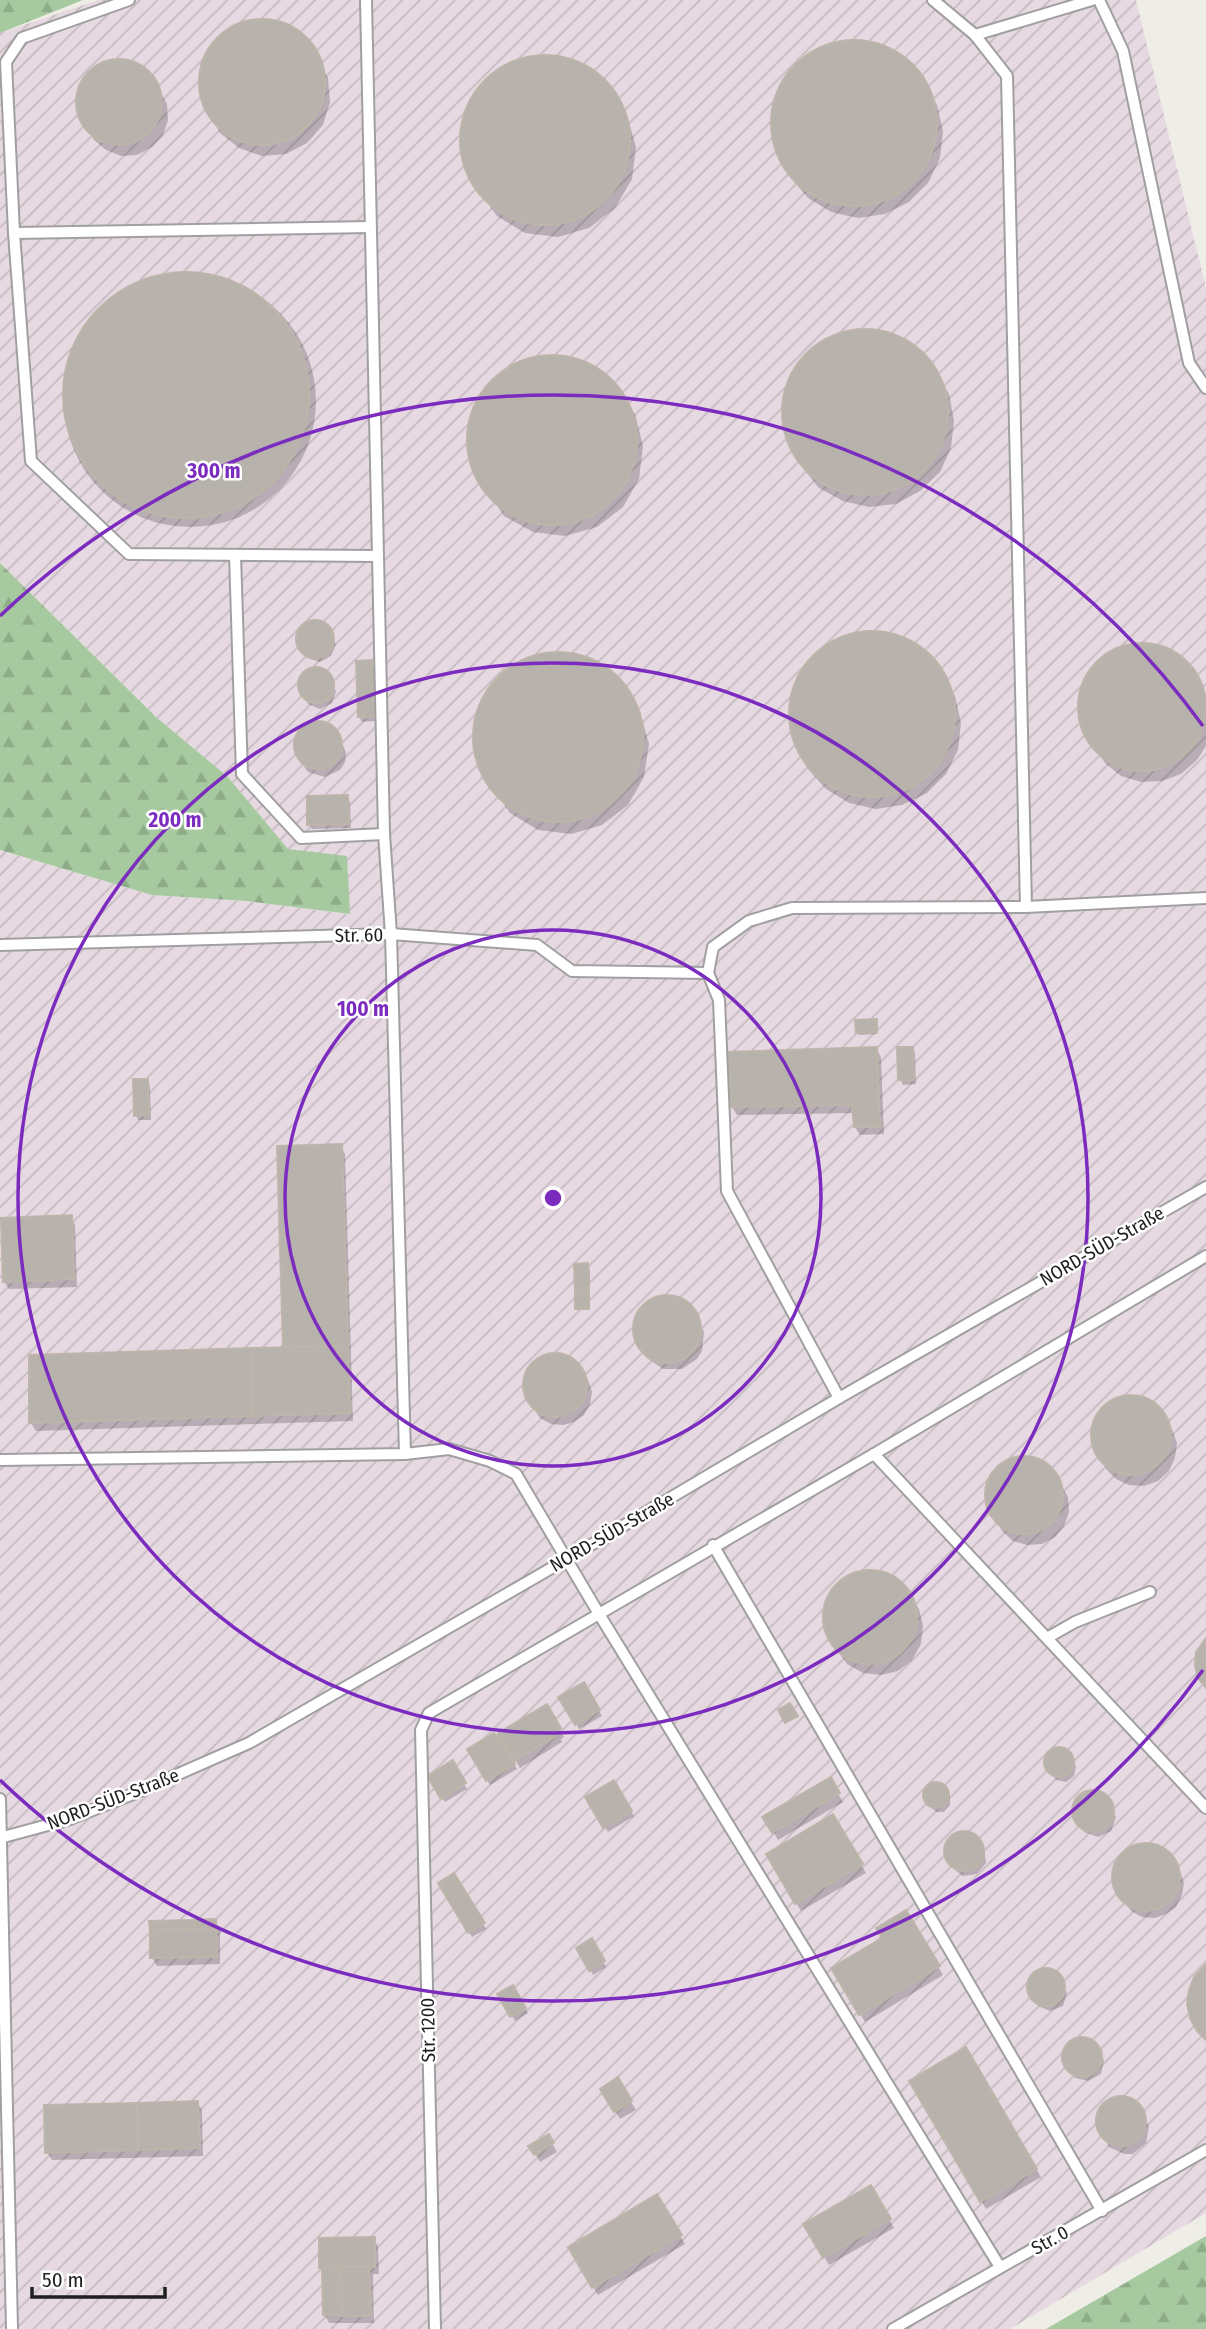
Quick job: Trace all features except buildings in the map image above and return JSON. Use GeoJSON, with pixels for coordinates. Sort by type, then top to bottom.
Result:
{"type":"FeatureCollection","features":[{"type":"Feature","properties":{"kind":"lane"},"geometry":{"type":"LineString","coordinates":[[129,0],[22,38],[6,62],[14,233],[31,461],[129,554],[378,556]]}},
{"type":"Feature","properties":{"kind":"lane"},"geometry":{"type":"LineString","coordinates":[[366,0],[384,834],[391,934],[405,1454]]}},
{"type":"Feature","properties":{"kind":"lane"},"geometry":{"type":"LineString","coordinates":[[933,0],[975,35],[1007,76],[1026,907]]}},
{"type":"Feature","properties":{"kind":"lane"},"geometry":{"type":"LineString","coordinates":[[975,35],[1092,0]]}},
{"type":"Feature","properties":{"kind":"lane"},"geometry":{"type":"LineString","coordinates":[[1099,0],[1123,51],[1189,363],[1206,388]]}},
{"type":"Feature","properties":{"kind":"lane"},"geometry":{"type":"LineString","coordinates":[[14,233],[370,227]]}},
{"type":"Feature","properties":{"kind":"lane"},"geometry":{"type":"LineString","coordinates":[[235,555],[242,774],[301,838],[384,834]]}},
{"type":"Feature","properties":{"kind":"lane"},"geometry":{"type":"LineString","coordinates":[[839,1398],[727,1191],[719,1000],[708,973],[713,947],[749,921],[792,908],[1026,907],[1206,898]]}},
{"type":"Feature","properties":{"kind":"lane","name":"Str. 60"},"geometry":{"type":"LineString","coordinates":[[0,945],[391,934],[537,945],[572,971],[708,973]]}},
{"type":"Feature","properties":{"kind":"lane","name":"NORD-SÜD-Straße"},"geometry":{"type":"LineString","coordinates":[[1,1838],[70,1819],[249,1743],[1206,1187]]}},
{"type":"Feature","properties":{"kind":"lane"},"geometry":{"type":"LineString","coordinates":[[599,1614],[1206,1256]]}},
{"type":"Feature","properties":{"kind":"lane"},"geometry":{"type":"LineString","coordinates":[[0,1460],[405,1454],[449,1449],[490,1461],[516,1474],[1000,2267]]}},
{"type":"Feature","properties":{"kind":"lane"},"geometry":{"type":"LineString","coordinates":[[874,1454],[1206,1808]]}},
{"type":"Feature","properties":{"kind":"lane"},"geometry":{"type":"LineString","coordinates":[[713,1545],[1102,2211]]}},
{"type":"Feature","properties":{"kind":"lane"},"geometry":{"type":"LineString","coordinates":[[1047,1638],[1075,1622],[1150,1592]]}},
{"type":"Feature","properties":{"kind":"lane","name":"Str. 1200"},"geometry":{"type":"LineString","coordinates":[[435,2329],[421,1730],[429,1713],[599,1614]]}},
{"type":"Feature","properties":{"kind":"lane"},"geometry":{"type":"LineString","coordinates":[[0,1799],[12,2329]]}},
{"type":"Feature","properties":{"kind":"lane","name":"Str. 0"},"geometry":{"type":"LineString","coordinates":[[893,2329],[1206,2150]]}},
{"type":"Feature","properties":{"kind":"shaded area"},"geometry":{"type":"Polygon","coordinates":[[[98,0],[1136,0],[1206,288],[1206,2213],[1010,2329],[0,2329],[0,850],[152,895],[247,901],[349,914],[347,857],[288,849],[227,776],[156,717],[0,563],[0,33],[98,0]]]}},
{"type":"Feature","properties":{"kind":"green space"},"geometry":{"type":"Polygon","coordinates":[[[0,0],[83,0],[0,33],[0,0]]]}},
{"type":"Feature","properties":{"kind":"green space"},"geometry":{"type":"Polygon","coordinates":[[[0,563],[156,717],[227,776],[288,849],[347,856],[350,914],[247,901],[152,895],[0,850],[0,563]]]}},
{"type":"Feature","properties":{"kind":"green space"},"geometry":{"type":"Polygon","coordinates":[[[1206,2236],[1206,2329],[1046,2329],[1206,2236]]]}}]}
